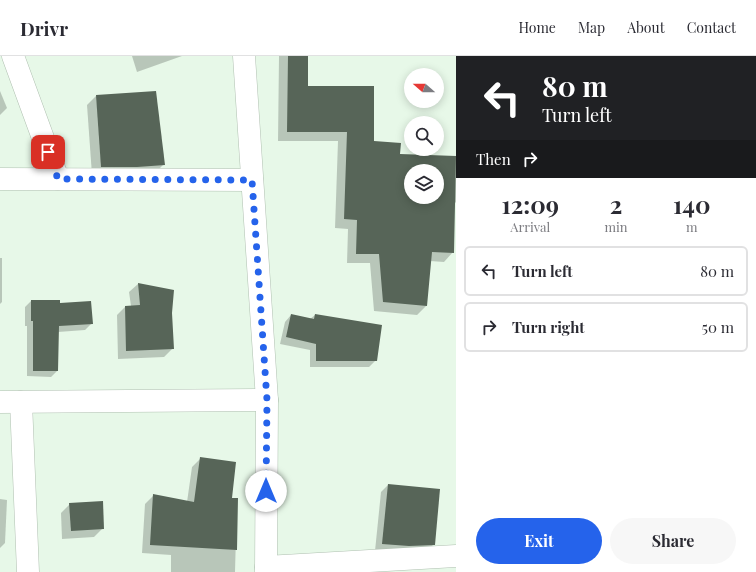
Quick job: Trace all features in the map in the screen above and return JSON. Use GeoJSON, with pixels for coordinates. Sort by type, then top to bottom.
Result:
{"type":"FeatureCollection","features":[{"type":"Feature","properties":{"kind":"street"},"geometry":{"type":"LineString","coordinates":[[13,56],[58,179]]}},
{"type":"Feature","properties":{"kind":"street"},"geometry":{"type":"LineString","coordinates":[[244,56],[267,400],[266,569],[456,556]]}},
{"type":"Feature","properties":{"kind":"street"},"geometry":{"type":"LineString","coordinates":[[0,179],[252,180]]}},
{"type":"Feature","properties":{"kind":"street"},"geometry":{"type":"LineString","coordinates":[[0,402],[267,400]]}},
{"type":"Feature","properties":{"kind":"street"},"geometry":{"type":"LineString","coordinates":[[21,402],[28,572]]}},
{"type":"Feature","properties":{"kind":"building"},"geometry":{"type":"Polygon","coordinates":[[[288,56],[308,56],[308,86],[374,86],[374,141],[401,143],[400,154],[404,154],[404,156],[456,156],[454,253],[432,252],[427,306],[383,302],[379,254],[356,254],[357,220],[344,219],[347,132],[287,132],[288,56]]]}},
{"type":"Feature","properties":{"kind":"building"},"geometry":{"type":"Polygon","coordinates":[[[156,91],[165,165],[101,167],[96,95],[156,91]]]}},
{"type":"Feature","properties":{"kind":"building"},"geometry":{"type":"Polygon","coordinates":[[[138,283],[174,290],[172,313],[174,349],[126,351],[125,306],[140,305],[138,283]]]}},
{"type":"Feature","properties":{"kind":"building"},"geometry":{"type":"Polygon","coordinates":[[[31,300],[60,300],[60,303],[91,301],[93,324],[59,326],[58,371],[33,371],[33,321],[31,321],[31,300]]]}},
{"type":"Feature","properties":{"kind":"building"},"geometry":{"type":"Polygon","coordinates":[[[291,314],[314,319],[315,314],[382,325],[377,361],[316,361],[316,344],[286,337],[291,314]]]}},
{"type":"Feature","properties":{"kind":"building"},"geometry":{"type":"Polygon","coordinates":[[[200,457],[236,462],[232,498],[238,498],[237,550],[150,545],[153,494],[194,502],[200,457]]]}},
{"type":"Feature","properties":{"kind":"building"},"geometry":{"type":"Polygon","coordinates":[[[388,484],[440,489],[435,545],[409,546],[382,544],[388,484]]]}},
{"type":"Feature","properties":{"kind":"building"},"geometry":{"type":"Polygon","coordinates":[[[103,501],[104,529],[71,531],[69,503],[103,501]]]}},
{"type":"Feature","properties":{"kind":"route"},"geometry":{"type":"LineString","coordinates":[[48,152],[58,179],[252,180],[267,400],[266,491]]}}]}
